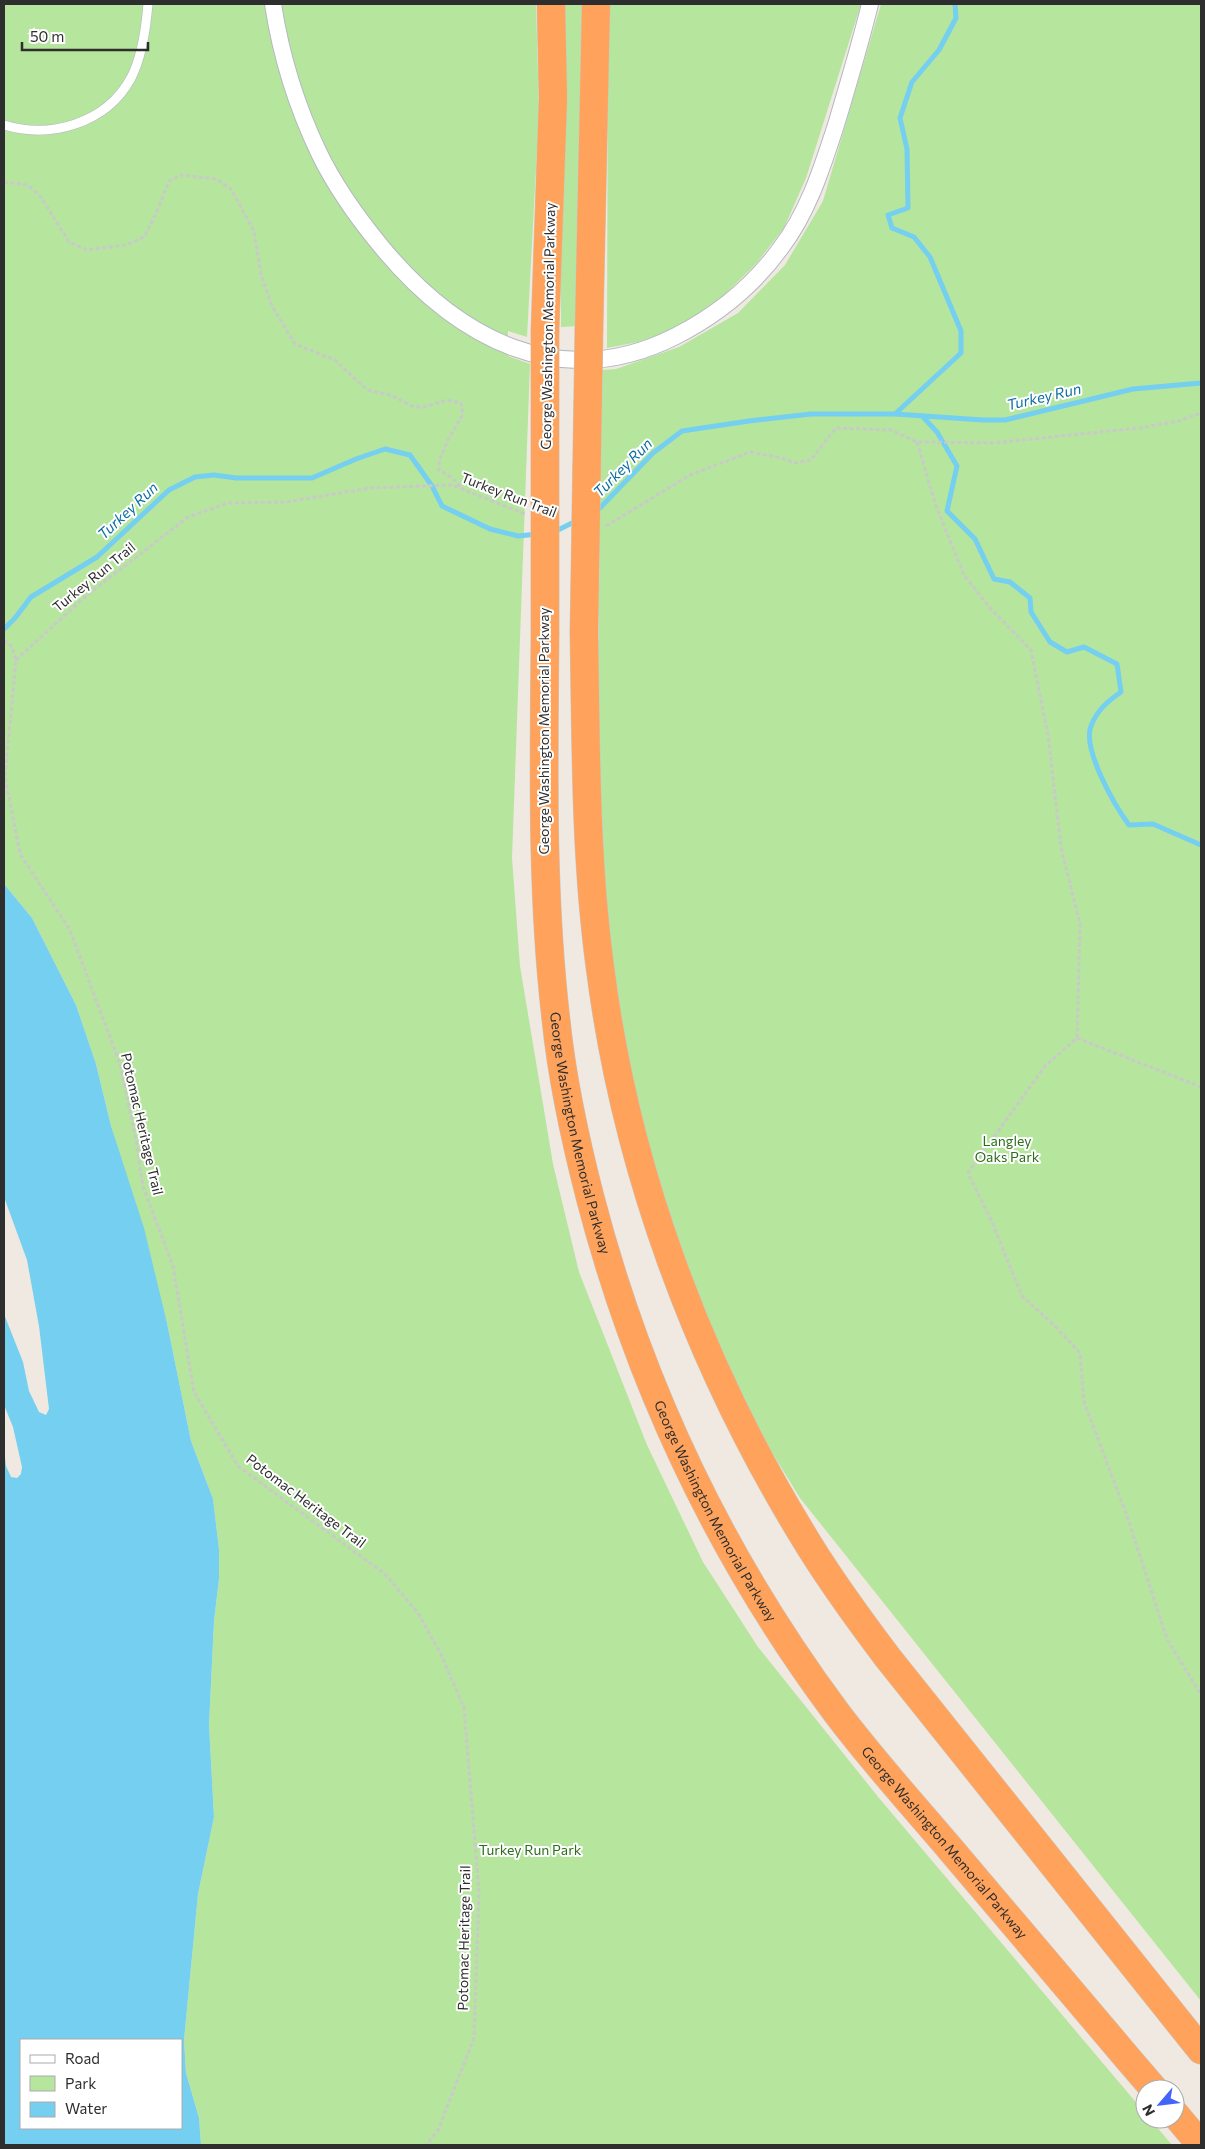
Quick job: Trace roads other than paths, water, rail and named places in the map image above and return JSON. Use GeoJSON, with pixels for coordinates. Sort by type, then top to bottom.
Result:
{"type":"FeatureCollection","features":[{"type":"Feature","properties":{"kind":"highway","name":"George Washington Memorial Parkway"},"geometry":{"type":"LineString","coordinates":[[551,4],[553,98],[546,330],[544,869],[556,1023],[570,1112],[611,1273],[650,1383],[680,1454],[723,1537],[769,1614],[836,1711],[1146,2079]]}},
{"type":"Feature","properties":{"kind":"highway"},"geometry":{"type":"LineString","coordinates":[[596,4],[584,633],[587,812],[591,886],[600,969],[612,1046],[632,1133],[652,1205],[700,1336],[732,1406],[764,1468],[801,1532],[846,1602],[888,1658],[1201,2050]]}},
{"type":"Feature","properties":{"kind":"highway"},"geometry":{"type":"LineString","coordinates":[[1185,2126],[1201,2145]]}},
{"type":"Feature","properties":{"kind":"street"},"geometry":{"type":"LineString","coordinates":[[273,4],[287,72],[302,114],[320,155],[354,212],[391,259],[444,310],[470,328],[499,342],[527,352],[575,360],[617,356],[660,344],[704,322],[735,298],[768,265],[790,236],[814,190],[855,64],[870,4]]}},
{"type":"Feature","properties":{"kind":"lane"},"geometry":{"type":"LineString","coordinates":[[4,125],[17,129],[37,131],[60,129],[80,123],[99,113],[132,77],[142,46],[148,4]]}},
{"type":"Feature","properties":{"kind":"water"},"geometry":{"type":"Polygon","coordinates":[[[4,884],[32,918],[76,1005],[96,1064],[111,1126],[144,1228],[167,1323],[191,1441],[213,1499],[219,1549],[219,1579],[214,1621],[209,1725],[214,1817],[198,1894],[184,2040],[186,2073],[199,2118],[201,2145],[4,2145],[4,1449],[6,1466],[11,1477],[17,1478],[21,1474],[22,1467],[13,1427],[4,1405],[4,1314],[23,1362],[29,1391],[39,1412],[46,1415],[49,1409],[39,1326],[27,1260],[4,1197],[4,884]]]}},
{"type":"Feature","properties":{"kind":"waterway"},"geometry":{"type":"LineString","coordinates":[[895,414],[961,353],[961,331],[930,257],[914,237],[892,228],[888,215],[908,208],[907,149],[900,118],[912,82],[939,50],[956,18],[955,4]]}},
{"type":"Feature","properties":{"kind":"waterway","name":"Turkey Run"},"geometry":{"type":"LineString","coordinates":[[597,511],[653,453],[682,431],[811,414],[895,414],[1005,420],[1133,389],[1201,383]]}},
{"type":"Feature","properties":{"kind":"waterway"},"geometry":{"type":"LineString","coordinates":[[922,416],[937,432],[957,466],[947,511],[975,539],[994,579],[1010,582],[1030,598],[1031,612],[1050,642],[1067,652],[1084,647],[1117,664],[1121,692],[1107,702],[1096,715],[1089,736],[1095,762],[1101,777],[1123,816],[1129,825],[1153,824],[1201,845]]}},
{"type":"Feature","properties":{"kind":"waterway","name":"Turkey Run"},"geometry":{"type":"LineString","coordinates":[[4,629],[31,597],[97,557],[169,490],[195,477],[214,475],[236,478],[312,478],[385,449],[410,455],[432,486],[442,506],[490,529],[518,536],[538,534]]}},
{"type":"Feature","properties":{"kind":"waterway","name":"Turkey Run"},"geometry":{"type":"LineString","coordinates":[[554,532],[578,520]]}},
{"type":"Feature","properties":{"kind":"park label","name":"Langley Oaks Park"},"geometry":{"type":"Point","coordinates":[1007,1150]}},
{"type":"Feature","properties":{"kind":"park label","name":"Turkey Run Park"},"geometry":{"type":"Point","coordinates":[530,1850]}}]}
